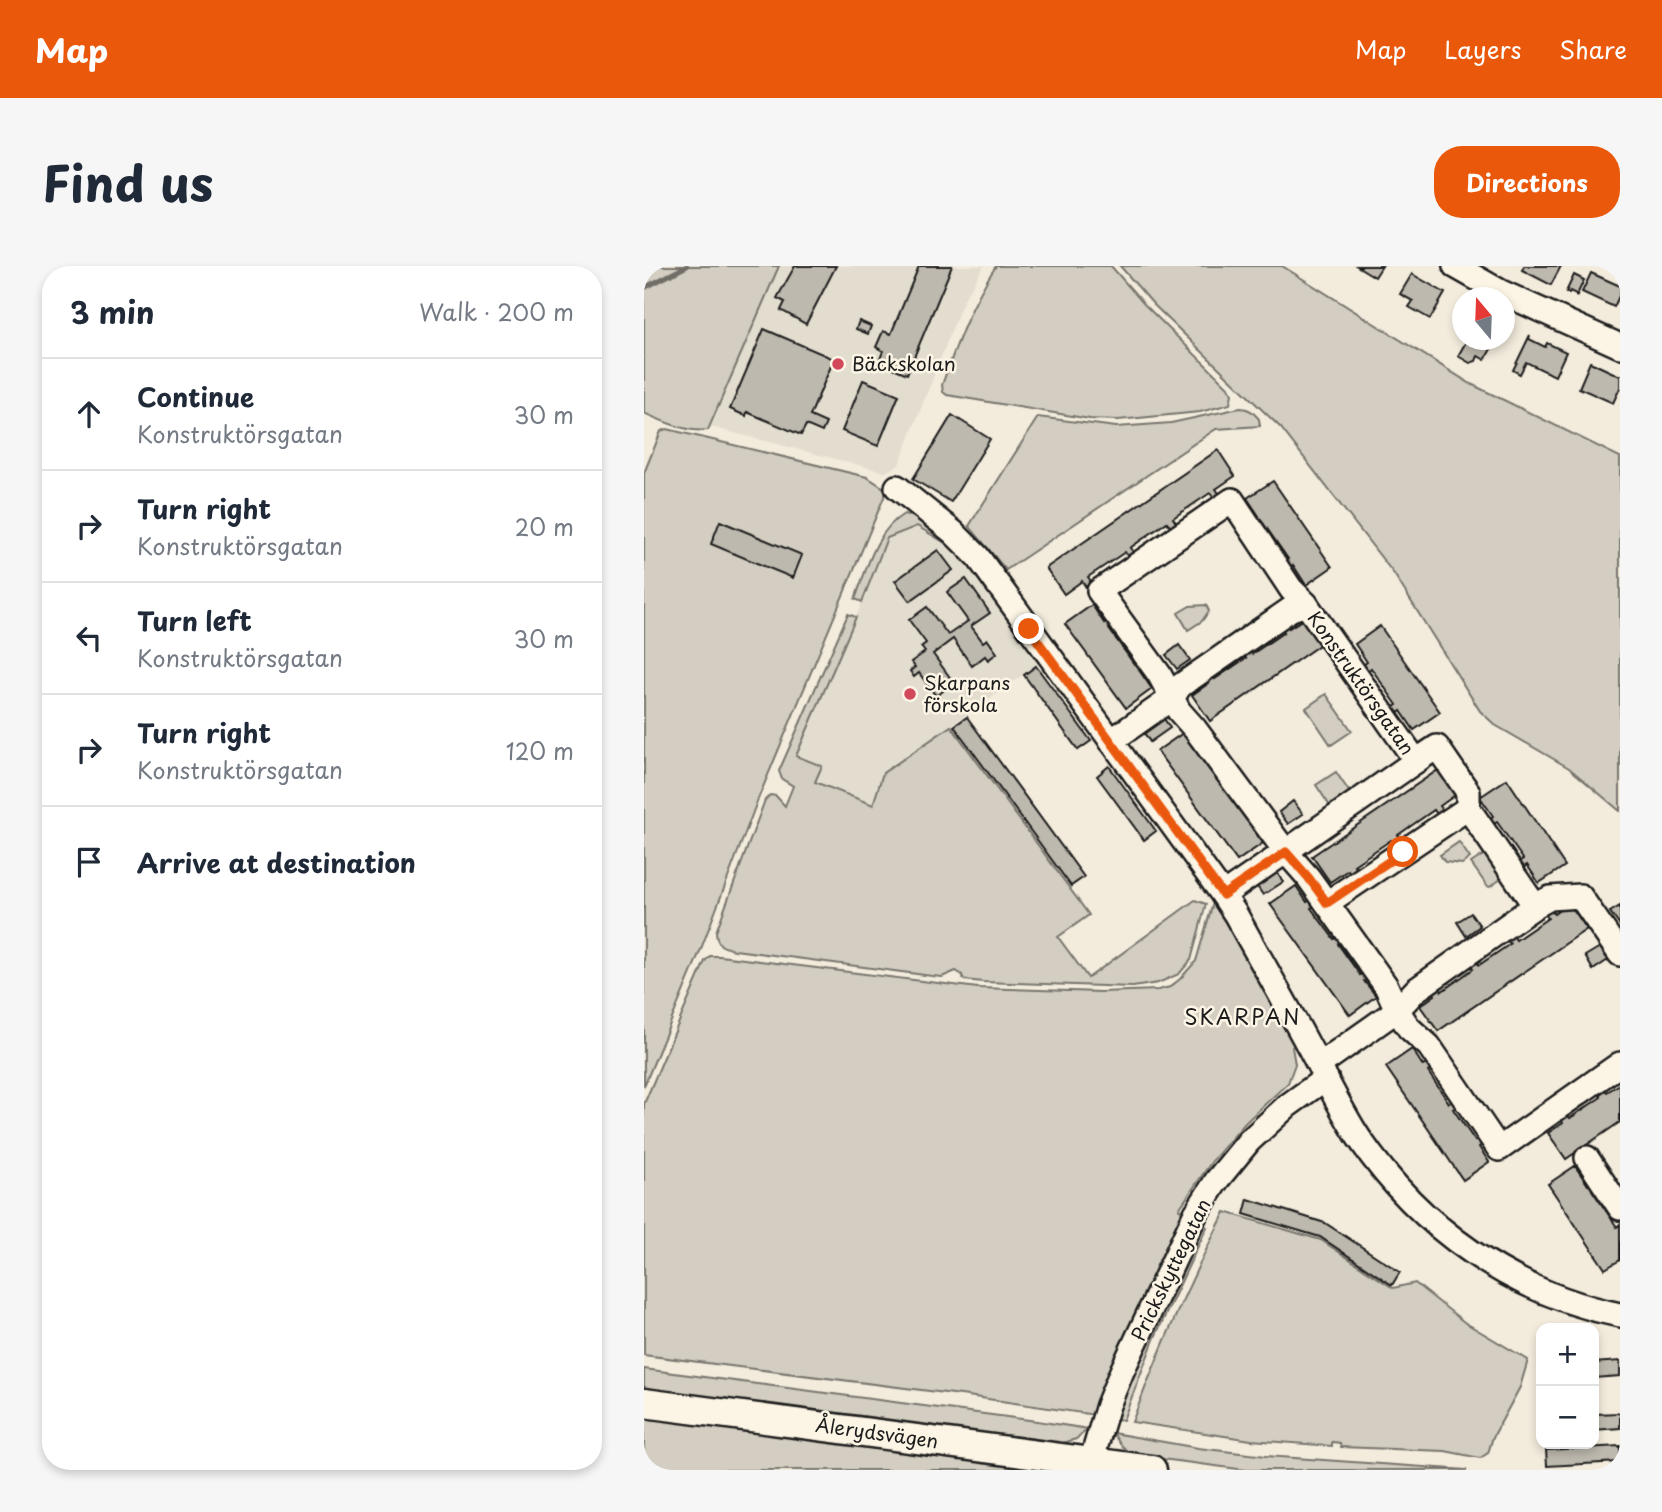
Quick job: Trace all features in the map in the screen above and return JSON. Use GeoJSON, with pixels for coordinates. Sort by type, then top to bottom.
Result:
{"type":"FeatureCollection","features":[{"type":"Feature","properties":{"kind":"main road","name":"Ålerydsvägen"},"geometry":{"type":"LineString","coordinates":[[644,1403],[1152,1470]]}},
{"type":"Feature","properties":{"kind":"street"},"geometry":{"type":"LineString","coordinates":[[1455,266],[1501,292],[1620,346]]}},
{"type":"Feature","properties":{"kind":"street"},"geometry":{"type":"LineString","coordinates":[[897,487],[953,532],[978,557],[1223,895],[1358,1136],[1377,1164],[1409,1200],[1444,1233],[1479,1258],[1512,1278],[1555,1297],[1620,1315]]}},
{"type":"Feature","properties":{"kind":"street","name":"Konstruktörsgatan"},"geometry":{"type":"LineString","coordinates":[[1416,761],[1306,604],[1291,589],[1231,500],[1099,591],[1158,674],[1179,711],[1327,903],[1386,986],[1409,1028],[1429,1046],[1499,1149],[1620,1064]]}},
{"type":"Feature","properties":{"kind":"street","name":"Konstruktörsgatan"},"geometry":{"type":"LineString","coordinates":[[1111,741],[1171,698],[1180,686],[1292,609],[1306,604]]}},
{"type":"Feature","properties":{"kind":"street","name":"Konstruktörsgatan"},"geometry":{"type":"LineString","coordinates":[[1223,895],[1437,747],[1468,792],[1468,808],[1535,906]]}},
{"type":"Feature","properties":{"kind":"street"},"geometry":{"type":"LineString","coordinates":[[1327,903],[1468,808]]}},
{"type":"Feature","properties":{"kind":"street"},"geometry":{"type":"LineString","coordinates":[[1322,1072],[1397,1010],[1416,990],[1550,898],[1580,896],[1620,954]]}},
{"type":"Feature","properties":{"kind":"street","name":"Prickskyttegatan"},"geometry":{"type":"LineString","coordinates":[[1091,1462],[1108,1405],[1122,1371],[1196,1213],[1217,1180],[1249,1141],[1322,1072]]}},
{"type":"Feature","properties":{"kind":"street"},"geometry":{"type":"LineString","coordinates":[[1587,1158],[1620,1209]]}},
{"type":"Feature","properties":{"kind":"shaded area"},"geometry":{"type":"Polygon","coordinates":[[[644,266],[779,266],[708,430],[684,428],[644,413],[644,266]]]}},
{"type":"Feature","properties":{"kind":"shaded area","name":"Bäckskolan"},"geometry":{"type":"Polygon","coordinates":[[[779,266],[984,266],[963,301],[899,465],[885,472],[711,427],[779,266]]]}},
{"type":"Feature","properties":{"kind":"shaded area"},"geometry":{"type":"Polygon","coordinates":[[[996,266],[1111,266],[1144,304],[1228,387],[1232,394],[1230,404],[1200,412],[1118,420],[1090,419],[947,395],[943,392],[942,385],[953,354],[972,309],[996,266]]]}},
{"type":"Feature","properties":{"kind":"shaded area"},"geometry":{"type":"Polygon","coordinates":[[[1120,266],[1282,266],[1471,384],[1620,457],[1620,811],[1569,768],[1495,725],[1480,711],[1394,574],[1281,428],[1154,305],[1120,266]]]}},
{"type":"Feature","properties":{"kind":"shaded area"},"geometry":{"type":"Polygon","coordinates":[[[1240,408],[1253,412],[1259,419],[1260,426],[1216,429],[1006,570],[969,526],[1038,417],[1116,427],[1171,423],[1240,408]]]}},
{"type":"Feature","properties":{"kind":"shaded area"},"geometry":{"type":"Polygon","coordinates":[[[667,429],[867,477],[887,490],[758,799],[701,949],[644,1086],[644,473],[661,431],[667,429]]]}},
{"type":"Feature","properties":{"kind":"shaded area"},"geometry":{"type":"Polygon","coordinates":[[[904,514],[927,524],[960,552],[917,526],[887,538],[862,602],[855,599],[879,540],[894,521],[904,514]]]}},
{"type":"Feature","properties":{"kind":"shaded area","name":"Skarpans förskola"},"geometry":{"type":"Polygon","coordinates":[[[917,526],[960,552],[1041,662],[884,773],[874,805],[815,781],[796,756],[887,538],[917,526]]]}},
{"type":"Feature","properties":{"kind":"shaded area"},"geometry":{"type":"Polygon","coordinates":[[[1206,605],[1209,611],[1202,621],[1188,630],[1178,613],[1190,606],[1206,605]]]}},
{"type":"Feature","properties":{"kind":"shaded area"},"geometry":{"type":"Polygon","coordinates":[[[848,614],[856,617],[796,756],[822,766],[815,782],[873,805],[883,773],[951,726],[1089,915],[1058,937],[1088,978],[1195,900],[1206,904],[1191,960],[1179,974],[1158,983],[1133,987],[983,982],[964,980],[956,971],[942,977],[932,976],[735,950],[719,943],[716,932],[765,800],[770,795],[776,796],[785,806],[793,786],[782,779],[779,771],[848,614]]]}},
{"type":"Feature","properties":{"kind":"shaded area"},"geometry":{"type":"Polygon","coordinates":[[[1326,694],[1352,731],[1331,745],[1306,708],[1326,694]]]}},
{"type":"Feature","properties":{"kind":"shaded area"},"geometry":{"type":"Polygon","coordinates":[[[1336,772],[1350,793],[1330,806],[1316,785],[1336,772]]]}},
{"type":"Feature","properties":{"kind":"shaded area"},"geometry":{"type":"Polygon","coordinates":[[[1459,842],[1470,858],[1462,864],[1445,862],[1440,855],[1459,842]]]}},
{"type":"Feature","properties":{"kind":"shaded area"},"geometry":{"type":"Polygon","coordinates":[[[1488,852],[1505,876],[1490,887],[1471,863],[1488,852]]]}},
{"type":"Feature","properties":{"kind":"shaded area"},"geometry":{"type":"Polygon","coordinates":[[[1213,903],[1219,904],[1297,1044],[1292,1047],[1295,1064],[1288,1083],[1246,1122],[1212,1161],[1179,1209],[1184,1214],[1095,1415],[961,1395],[644,1355],[644,1104],[705,961],[710,956],[978,988],[1101,992],[1158,990],[1170,987],[1196,961],[1213,903]]]}},
{"type":"Feature","properties":{"kind":"shaded area"},"geometry":{"type":"Polygon","coordinates":[[[1225,1212],[1321,1240],[1393,1288],[1415,1283],[1464,1322],[1528,1360],[1520,1387],[1493,1437],[1488,1453],[1480,1458],[1445,1451],[1341,1447],[1340,1443],[1332,1442],[1332,1446],[1251,1440],[1132,1422],[1176,1316],[1225,1212]]]}},
{"type":"Feature","properties":{"kind":"shaded area"},"geometry":{"type":"Polygon","coordinates":[[[1201,1223],[1207,1227],[1155,1337],[1123,1420],[1114,1419],[1201,1223]]]}},
{"type":"Feature","properties":{"kind":"shaded area"},"geometry":{"type":"Polygon","coordinates":[[[644,1369],[1088,1429],[1076,1439],[1060,1444],[644,1390],[644,1369]]]}},
{"type":"Feature","properties":{"kind":"shaded area"},"geometry":{"type":"Polygon","coordinates":[[[644,1416],[1058,1470],[644,1470],[644,1416]]]}},
{"type":"Feature","properties":{"kind":"shaded area"},"geometry":{"type":"Polygon","coordinates":[[[1113,1433],[1198,1448],[1266,1456],[1467,1470],[1246,1470],[1139,1456],[1123,1447],[1113,1433]]]}},
{"type":"Feature","properties":{"kind":"building"},"geometry":{"type":"Polygon","coordinates":[[[795,266],[836,266],[806,324],[781,310],[785,302],[777,298],[795,266]]]}},
{"type":"Feature","properties":{"kind":"building"},"geometry":{"type":"Polygon","coordinates":[[[919,266],[952,266],[907,374],[879,362],[883,351],[876,347],[883,331],[891,334],[919,266]]]}},
{"type":"Feature","properties":{"kind":"building"},"geometry":{"type":"Polygon","coordinates":[[[1357,266],[1382,266],[1375,277],[1357,266]]]}},
{"type":"Feature","properties":{"kind":"building"},"geometry":{"type":"Polygon","coordinates":[[[1524,266],[1561,266],[1551,285],[1522,270],[1524,266]]]}},
{"type":"Feature","properties":{"kind":"building"},"geometry":{"type":"Polygon","coordinates":[[[1591,273],[1620,286],[1620,294],[1614,307],[1582,292],[1591,273]]]}},
{"type":"Feature","properties":{"kind":"building"},"geometry":{"type":"Polygon","coordinates":[[[1412,274],[1445,293],[1430,319],[1409,307],[1413,301],[1400,294],[1412,274]]]}},
{"type":"Feature","properties":{"kind":"building"},"geometry":{"type":"Polygon","coordinates":[[[1574,275],[1584,280],[1576,297],[1576,294],[1570,291],[1566,292],[1574,275]]]}},
{"type":"Feature","properties":{"kind":"building"},"geometry":{"type":"Polygon","coordinates":[[[859,321],[871,326],[868,334],[856,329],[859,321]]]}},
{"type":"Feature","properties":{"kind":"building"},"geometry":{"type":"Polygon","coordinates":[[[764,329],[834,359],[810,416],[826,423],[822,432],[806,425],[801,435],[747,412],[746,416],[730,409],[764,329]]]}},
{"type":"Feature","properties":{"kind":"building"},"geometry":{"type":"Polygon","coordinates":[[[1530,335],[1529,339],[1545,347],[1547,343],[1566,352],[1555,376],[1526,362],[1520,374],[1513,370],[1530,335]]]}},
{"type":"Feature","properties":{"kind":"building"},"geometry":{"type":"Polygon","coordinates":[[[1461,350],[1490,350],[1485,360],[1478,356],[1476,361],[1470,363],[1458,356],[1461,350]]]}},
{"type":"Feature","properties":{"kind":"building"},"geometry":{"type":"Polygon","coordinates":[[[1590,362],[1620,376],[1620,388],[1613,403],[1579,388],[1590,362]]]}},
{"type":"Feature","properties":{"kind":"building"},"geometry":{"type":"Polygon","coordinates":[[[863,380],[899,395],[878,446],[842,431],[863,380]]]}},
{"type":"Feature","properties":{"kind":"building"},"geometry":{"type":"Polygon","coordinates":[[[952,415],[990,439],[951,502],[913,479],[952,415]]]}},
{"type":"Feature","properties":{"kind":"building"},"geometry":{"type":"Polygon","coordinates":[[[1218,450],[1235,476],[1216,489],[1221,496],[1215,500],[1210,493],[1173,518],[1178,526],[1172,530],[1167,522],[1130,548],[1136,555],[1130,559],[1125,552],[1088,577],[1093,584],[1087,589],[1082,581],[1064,594],[1046,568],[1218,450]]]}},
{"type":"Feature","properties":{"kind":"building"},"geometry":{"type":"Polygon","coordinates":[[[1273,481],[1332,567],[1306,585],[1293,565],[1286,570],[1281,564],[1288,559],[1263,523],[1256,528],[1252,521],[1259,516],[1247,498],[1273,481]]]}},
{"type":"Feature","properties":{"kind":"building"},"geometry":{"type":"Polygon","coordinates":[[[720,521],[802,555],[793,578],[711,544],[720,521]]]}},
{"type":"Feature","properties":{"kind":"building"},"geometry":{"type":"Polygon","coordinates":[[[938,550],[953,570],[910,601],[895,581],[938,550]]]}},
{"type":"Feature","properties":{"kind":"building"},"geometry":{"type":"Polygon","coordinates":[[[966,579],[990,613],[971,626],[983,642],[987,639],[997,653],[988,660],[985,656],[972,666],[953,639],[933,654],[954,683],[936,696],[919,673],[914,677],[910,671],[915,667],[911,662],[925,652],[921,647],[926,643],[909,620],[927,607],[948,635],[968,621],[947,592],[966,579]]]}},
{"type":"Feature","properties":{"kind":"building"},"geometry":{"type":"Polygon","coordinates":[[[1092,605],[1104,623],[1110,618],[1115,625],[1109,629],[1134,664],[1140,659],[1145,666],[1139,670],[1152,689],[1126,708],[1065,624],[1092,605]]]}},
{"type":"Feature","properties":{"kind":"building"},"geometry":{"type":"Polygon","coordinates":[[[1305,618],[1322,643],[1210,721],[1192,695],[1209,683],[1205,677],[1211,672],[1215,679],[1246,658],[1242,651],[1248,647],[1252,654],[1284,632],[1279,626],[1285,621],[1289,628],[1305,618]]]}},
{"type":"Feature","properties":{"kind":"building"},"geometry":{"type":"Polygon","coordinates":[[[1380,626],[1440,712],[1414,730],[1401,711],[1394,716],[1389,710],[1397,705],[1371,668],[1364,674],[1360,667],[1367,662],[1355,644],[1380,626]]]}},
{"type":"Feature","properties":{"kind":"building"},"geometry":{"type":"Polygon","coordinates":[[[1179,645],[1190,660],[1177,669],[1166,655],[1179,645]]]}},
{"type":"Feature","properties":{"kind":"building"},"geometry":{"type":"Polygon","coordinates":[[[1036,666],[1091,741],[1078,750],[1024,675],[1036,666]]]}},
{"type":"Feature","properties":{"kind":"building"},"geometry":{"type":"Polygon","coordinates":[[[967,717],[1084,877],[1071,886],[954,726],[967,717]]]}},
{"type":"Feature","properties":{"kind":"building"},"geometry":{"type":"Polygon","coordinates":[[[1163,717],[1170,728],[1150,742],[1143,731],[1163,717]]]}},
{"type":"Feature","properties":{"kind":"building"},"geometry":{"type":"Polygon","coordinates":[[[1183,733],[1194,749],[1200,745],[1205,751],[1199,756],[1221,785],[1227,781],[1231,788],[1226,792],[1247,821],[1253,817],[1258,824],[1252,828],[1263,843],[1237,861],[1157,751],[1183,733]]]}},
{"type":"Feature","properties":{"kind":"building"},"geometry":{"type":"Polygon","coordinates":[[[1109,766],[1156,831],[1144,840],[1097,776],[1109,766]]]}},
{"type":"Feature","properties":{"kind":"building"},"geometry":{"type":"Polygon","coordinates":[[[1441,768],[1458,793],[1440,806],[1445,813],[1439,817],[1434,810],[1398,835],[1402,842],[1396,847],[1391,840],[1354,865],[1359,872],[1353,876],[1348,870],[1330,882],[1312,856],[1441,768]]]}},
{"type":"Feature","properties":{"kind":"building"},"geometry":{"type":"Polygon","coordinates":[[[1507,779],[1565,866],[1539,883],[1527,865],[1519,871],[1515,865],[1523,859],[1497,822],[1489,827],[1485,822],[1493,816],[1480,797],[1507,779]]]}},
{"type":"Feature","properties":{"kind":"building"},"geometry":{"type":"Polygon","coordinates":[[[1293,801],[1303,814],[1288,824],[1279,812],[1293,801]]]}},
{"type":"Feature","properties":{"kind":"building"},"geometry":{"type":"Polygon","coordinates":[[[1276,871],[1283,882],[1263,895],[1256,885],[1276,871]]]}},
{"type":"Feature","properties":{"kind":"building"},"geometry":{"type":"Polygon","coordinates":[[[1296,886],[1307,902],[1314,897],[1318,903],[1311,908],[1334,939],[1340,934],[1344,940],[1338,944],[1360,975],[1366,970],[1371,976],[1364,981],[1376,996],[1350,1015],[1270,904],[1296,886]]]}},
{"type":"Feature","properties":{"kind":"building"},"geometry":{"type":"Polygon","coordinates":[[[1569,903],[1587,929],[1438,1031],[1420,1006],[1435,995],[1431,988],[1437,984],[1442,991],[1473,969],[1468,962],[1474,958],[1479,965],[1510,944],[1505,937],[1511,932],[1516,940],[1548,918],[1543,911],[1549,907],[1554,914],[1569,903]]]}},
{"type":"Feature","properties":{"kind":"building"},"geometry":{"type":"Polygon","coordinates":[[[1620,906],[1620,926],[1610,912],[1620,906]]]}},
{"type":"Feature","properties":{"kind":"building"},"geometry":{"type":"Polygon","coordinates":[[[1471,913],[1480,926],[1466,936],[1457,922],[1471,913]]]}},
{"type":"Feature","properties":{"kind":"building"},"geometry":{"type":"Polygon","coordinates":[[[1600,947],[1608,960],[1593,970],[1585,956],[1600,947]]]}},
{"type":"Feature","properties":{"kind":"building"},"geometry":{"type":"Polygon","coordinates":[[[1412,1049],[1423,1066],[1430,1062],[1434,1067],[1428,1072],[1449,1103],[1456,1099],[1460,1104],[1453,1109],[1475,1141],[1481,1136],[1486,1142],[1479,1147],[1489,1162],[1463,1180],[1386,1067],[1412,1049]]]}},
{"type":"Feature","properties":{"kind":"building"},"geometry":{"type":"Polygon","coordinates":[[[1620,1084],[1620,1122],[1566,1159],[1548,1133],[1563,1123],[1559,1116],[1565,1111],[1570,1118],[1601,1097],[1596,1089],[1602,1085],[1607,1092],[1620,1084]]]}},
{"type":"Feature","properties":{"kind":"building"},"geometry":{"type":"Polygon","coordinates":[[[1575,1166],[1588,1185],[1595,1180],[1599,1186],[1592,1190],[1617,1227],[1620,1224],[1620,1260],[1605,1269],[1548,1184],[1575,1166]]]}},
{"type":"Feature","properties":{"kind":"building"},"geometry":{"type":"Polygon","coordinates":[[[1248,1199],[1325,1223],[1400,1272],[1392,1285],[1320,1237],[1244,1214],[1248,1199]]]}},
{"type":"Feature","properties":{"kind":"building"},"geometry":{"type":"Polygon","coordinates":[[[1620,1361],[1620,1376],[1599,1378],[1599,1363],[1620,1361]]]}},
{"type":"Feature","properties":{"kind":"building"},"geometry":{"type":"Polygon","coordinates":[[[1620,1413],[1620,1428],[1599,1430],[1599,1414],[1620,1413]]]}},
{"type":"Feature","properties":{"kind":"building"},"geometry":{"type":"Polygon","coordinates":[[[1620,1446],[1620,1462],[1547,1466],[1546,1450],[1620,1446]]]}},
{"type":"Feature","properties":{"kind":"waterway"},"geometry":{"type":"LineString","coordinates":[[644,288],[687,266]]}},
{"type":"Feature","properties":{"kind":"place","name":"Bäckskolan"},"geometry":{"type":"Point","coordinates":[838,364]}},
{"type":"Feature","properties":{"kind":"place","name":"Skarpans förskola"},"geometry":{"type":"Point","coordinates":[910,694]}},
{"type":"Feature","properties":{"kind":"district","name":"SKARPAN"},"geometry":{"type":"Point","coordinates":[1243,1018]}},
{"type":"Feature","properties":{"kind":"route"},"geometry":{"type":"LineString","coordinates":[[1029,629],[1223,895],[1286,852],[1327,903],[1403,852]]}}]}
